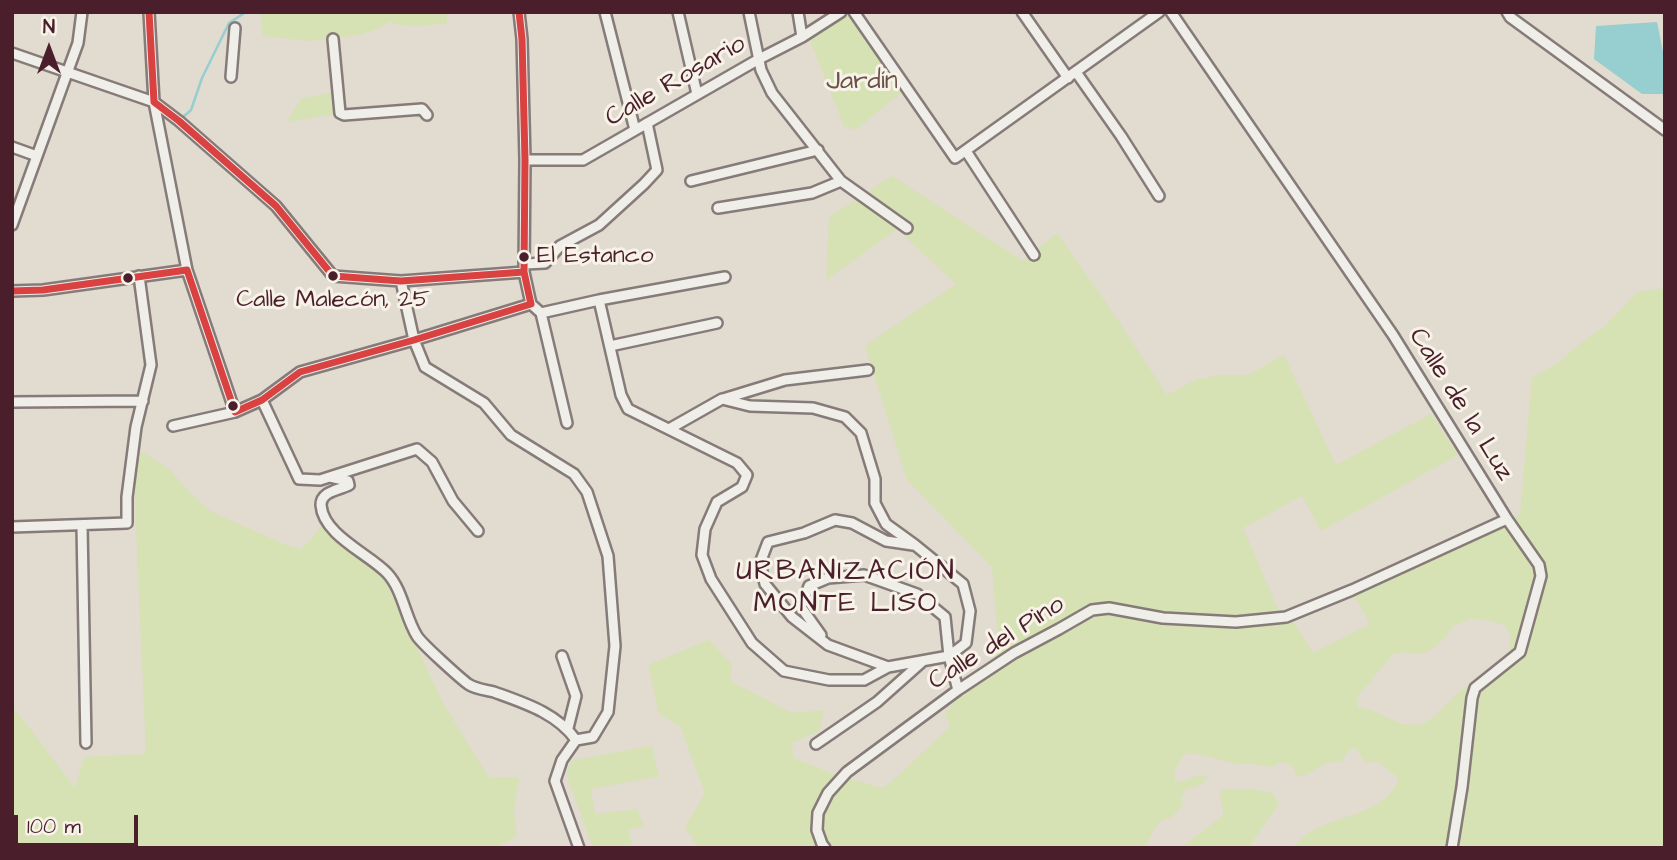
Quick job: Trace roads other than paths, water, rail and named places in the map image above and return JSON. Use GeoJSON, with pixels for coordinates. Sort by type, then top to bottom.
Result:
{"type":"FeatureCollection","features":[{"type":"Feature","properties":{"kind":"street"},"geometry":{"type":"LineString","coordinates":[[12,225],[16,203],[37,156],[78,43],[82,12]]}},
{"type":"Feature","properties":{"kind":"street"},"geometry":{"type":"LineString","coordinates":[[149,12],[154,102],[187,270],[235,412]]}},
{"type":"Feature","properties":{"kind":"street"},"geometry":{"type":"LineString","coordinates":[[519,12],[525,160],[525,268],[531,304],[541,313],[567,423]]}},
{"type":"Feature","properties":{"kind":"street"},"geometry":{"type":"LineString","coordinates":[[606,12],[635,130]]}},
{"type":"Feature","properties":{"kind":"street"},"geometry":{"type":"LineString","coordinates":[[678,12],[697,94]]}},
{"type":"Feature","properties":{"kind":"street"},"geometry":{"type":"LineString","coordinates":[[749,12],[761,70],[772,93],[841,181],[907,228]]}},
{"type":"Feature","properties":{"kind":"street"},"geometry":{"type":"LineString","coordinates":[[797,12],[802,37]]}},
{"type":"Feature","properties":{"kind":"street","name":"Calle Rosario"},"geometry":{"type":"LineString","coordinates":[[525,160],[583,160],[759,58],[802,37],[841,12]]}},
{"type":"Feature","properties":{"kind":"street"},"geometry":{"type":"LineString","coordinates":[[854,12],[955,158],[1158,12]]}},
{"type":"Feature","properties":{"kind":"street"},"geometry":{"type":"LineString","coordinates":[[1022,12],[1121,136],[1159,196]]}},
{"type":"Feature","properties":{"kind":"street","name":"Calle de la Luz"},"geometry":{"type":"LineString","coordinates":[[1171,12],[1393,335],[1507,519],[1539,565],[1541,576],[1520,652],[1475,688],[1452,848]]}},
{"type":"Feature","properties":{"kind":"street"},"geometry":{"type":"LineString","coordinates":[[1507,12],[1510,17],[1665,130]]}},
{"type":"Feature","properties":{"kind":"street"},"geometry":{"type":"LineString","coordinates":[[232,77],[235,28]]}},
{"type":"Feature","properties":{"kind":"street"},"geometry":{"type":"LineString","coordinates":[[333,38],[340,113],[344,115],[422,109],[427,115]]}},
{"type":"Feature","properties":{"kind":"street"},"geometry":{"type":"LineString","coordinates":[[12,53],[154,102],[180,121],[276,206],[333,276],[401,281],[525,268],[545,263],[560,246],[599,225],[657,170],[647,123]]}},
{"type":"Feature","properties":{"kind":"street"},"geometry":{"type":"LineString","coordinates":[[12,147],[37,156]]}},
{"type":"Feature","properties":{"kind":"street"},"geometry":{"type":"LineString","coordinates":[[691,181],[818,150]]}},
{"type":"Feature","properties":{"kind":"street"},"geometry":{"type":"LineString","coordinates":[[966,151],[1034,255]]}},
{"type":"Feature","properties":{"kind":"street"},"geometry":{"type":"LineString","coordinates":[[718,208],[812,193],[841,181]]}},
{"type":"Feature","properties":{"kind":"street"},"geometry":{"type":"LineString","coordinates":[[12,291],[43,290],[187,270]]}},
{"type":"Feature","properties":{"kind":"street"},"geometry":{"type":"LineString","coordinates":[[12,527],[128,523],[127,497],[136,427],[151,365],[139,276]]}},
{"type":"Feature","properties":{"kind":"street"},"geometry":{"type":"LineString","coordinates":[[541,313],[725,277]]}},
{"type":"Feature","properties":{"kind":"street"},"geometry":{"type":"LineString","coordinates":[[401,281],[414,341],[425,367],[484,403],[511,435],[574,474],[587,492],[608,556],[615,646],[608,712],[593,737],[576,740],[562,760],[555,781],[579,848]]}},
{"type":"Feature","properties":{"kind":"street"},"geometry":{"type":"LineString","coordinates":[[598,300],[621,395],[628,410],[737,463],[747,475],[742,487],[717,502],[705,529],[702,555],[711,579],[752,643],[784,671],[829,680],[864,680],[888,667],[949,656],[966,643],[970,611],[963,584],[886,524],[875,503],[875,479],[861,433],[845,417],[813,408],[750,406],[722,399]]}},
{"type":"Feature","properties":{"kind":"street"},"geometry":{"type":"LineString","coordinates":[[173,426],[235,412],[262,400],[300,372],[414,341],[531,304]]}},
{"type":"Feature","properties":{"kind":"street"},"geometry":{"type":"LineString","coordinates":[[610,346],[717,323]]}},
{"type":"Feature","properties":{"kind":"street"},"geometry":{"type":"LineString","coordinates":[[669,429],[722,399],[785,380],[868,370]]}},
{"type":"Feature","properties":{"kind":"street"},"geometry":{"type":"LineString","coordinates":[[262,400],[299,479],[320,480],[417,449],[432,462],[453,501],[478,531]]}},
{"type":"Feature","properties":{"kind":"street"},"geometry":{"type":"LineString","coordinates":[[12,402],[143,401]]}},
{"type":"Feature","properties":{"kind":"street"},"geometry":{"type":"LineString","coordinates":[[330,477],[348,481],[349,485],[330,492],[321,503],[332,530],[387,574],[397,589],[418,638],[470,685],[537,708],[568,728],[576,740]]}},
{"type":"Feature","properties":{"kind":"street","name":"Calle del Pino"},"geometry":{"type":"LineString","coordinates":[[825,848],[817,830],[818,813],[828,793],[847,772],[958,690],[1014,653],[1092,610],[1109,608],[1163,618],[1236,622],[1286,617],[1507,519]]}},
{"type":"Feature","properties":{"kind":"street"},"geometry":{"type":"LineString","coordinates":[[888,667],[828,645],[792,617],[765,584],[760,563],[768,542],[804,533],[835,520],[852,523],[886,541],[915,545]]}},
{"type":"Feature","properties":{"kind":"street"},"geometry":{"type":"LineString","coordinates":[[82,526],[86,744]]}},
{"type":"Feature","properties":{"kind":"street"},"geometry":{"type":"LineString","coordinates":[[828,645],[801,607],[809,586],[828,578],[864,575],[917,594],[945,617],[949,656],[958,690]]}},
{"type":"Feature","properties":{"kind":"street"},"geometry":{"type":"LineString","coordinates":[[562,656],[576,696],[568,728]]}},
{"type":"Feature","properties":{"kind":"street"},"geometry":{"type":"LineString","coordinates":[[816,744],[877,702],[923,661]]}},
{"type":"Feature","properties":{"kind":"water"},"geometry":{"type":"Polygon","coordinates":[[[1657,22],[1665,62],[1665,94],[1642,94],[1594,59],[1596,26],[1657,22]]]}},
{"type":"Feature","properties":{"kind":"waterway"},"geometry":{"type":"LineString","coordinates":[[182,118],[191,110],[202,78],[229,23],[246,12]]}},
{"type":"Feature","properties":{"kind":"place","name":"El Estanco"},"geometry":{"type":"Point","coordinates":[524,257]}},
{"type":"Feature","properties":{"kind":"place","name":"Calle Malecón, 25"},"geometry":{"type":"Point","coordinates":[333,276]}},
{"type":"Feature","properties":{"kind":"district","name":"URBANIZACIÓN MONTE LISO"},"geometry":{"type":"Point","coordinates":[846,589]}},
{"type":"Feature","properties":{"kind":"park label","name":"Jardín"},"geometry":{"type":"Point","coordinates":[862,83]}}]}
